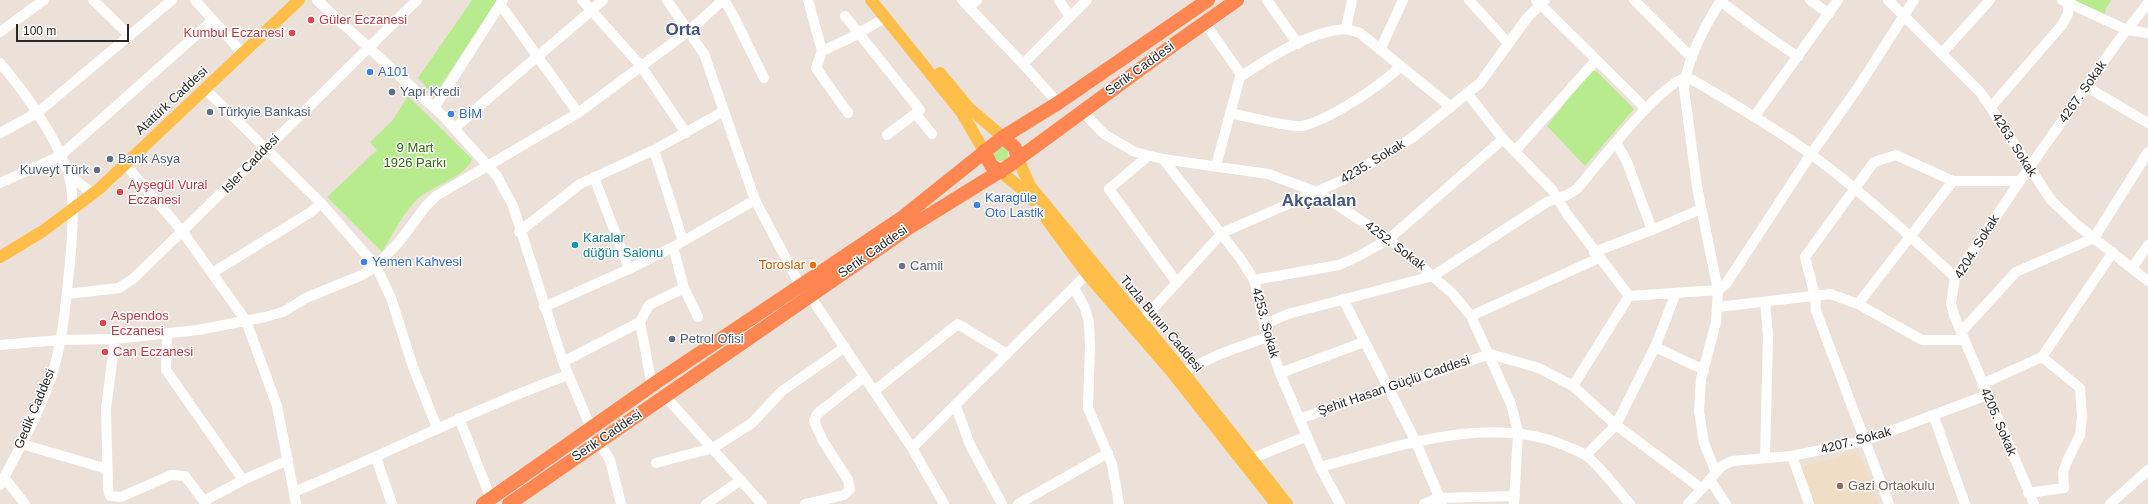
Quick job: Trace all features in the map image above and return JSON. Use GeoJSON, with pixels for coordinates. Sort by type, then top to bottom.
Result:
{"type":"FeatureCollection","features":[{"type":"Feature","properties":{"kind":"highway","name":"Serik Caddesi"},"geometry":{"type":"LineString","coordinates":[[487,502],[652,386],[903,217],[1003,137],[1058,104],[1208,0]]}},
{"type":"Feature","properties":{"kind":"highway","name":"Serik Caddesi"},"geometry":{"type":"LineString","coordinates":[[509,504],[598,441],[910,227],[1001,172],[1082,111],[1237,0]]}},
{"type":"Feature","properties":{"kind":"highway"},"geometry":{"type":"LineString","coordinates":[[1003,137],[1015,148],[1018,159]]}},
{"type":"Feature","properties":{"kind":"highway"},"geometry":{"type":"LineString","coordinates":[[984,151],[990,165],[1001,172]]}},
{"type":"Feature","properties":{"kind":"main road","name":"Atatürk Caddesi"},"geometry":{"type":"LineString","coordinates":[[0,257],[27,242],[93,194],[299,0]]}},
{"type":"Feature","properties":{"kind":"main road"},"geometry":{"type":"LineString","coordinates":[[871,0],[962,113],[984,151]]}},
{"type":"Feature","properties":{"kind":"main road"},"geometry":{"type":"LineString","coordinates":[[881,0],[969,108],[1003,137]]}},
{"type":"Feature","properties":{"kind":"main road","name":"Tuzla Burun Caddesi"},"geometry":{"type":"LineString","coordinates":[[1018,159],[1030,186],[1183,372],[1287,504]]}},
{"type":"Feature","properties":{"kind":"main road","name":"Tuzla Burun Caddesi"},"geometry":{"type":"LineString","coordinates":[[1001,172],[1026,193],[1087,274],[1171,372],[1276,504]]}},
{"type":"Feature","properties":{"kind":"street"},"geometry":{"type":"LineString","coordinates":[[0,32],[44,0]]}},
{"type":"Feature","properties":{"kind":"street"},"geometry":{"type":"LineString","coordinates":[[93,0],[130,36]]}},
{"type":"Feature","properties":{"kind":"street"},"geometry":{"type":"LineString","coordinates":[[0,133],[38,113],[172,0]]}},
{"type":"Feature","properties":{"kind":"street"},"geometry":{"type":"LineString","coordinates":[[195,0],[243,54]]}},
{"type":"Feature","properties":{"kind":"street"},"geometry":{"type":"LineString","coordinates":[[317,0],[455,128],[498,176],[512,206],[519,232],[563,362],[591,428]]}},
{"type":"Feature","properties":{"kind":"street","name":"Isler Caddesi"},"geometry":{"type":"LineString","coordinates":[[67,294],[119,288],[134,278],[234,183],[264,150],[417,0]]}},
{"type":"Feature","properties":{"kind":"street"},"geometry":{"type":"LineString","coordinates":[[582,0],[642,66],[686,133]]}},
{"type":"Feature","properties":{"kind":"street"},"geometry":{"type":"LineString","coordinates":[[455,128],[498,89],[538,57],[603,0]]}},
{"type":"Feature","properties":{"kind":"street"},"geometry":{"type":"LineString","coordinates":[[667,0],[690,30],[704,54],[755,200],[800,285]]}},
{"type":"Feature","properties":{"kind":"street"},"geometry":{"type":"LineString","coordinates":[[0,345],[60,340],[115,339],[167,334],[246,321],[283,312],[306,298],[362,275],[376,266],[399,242],[426,206],[436,196],[578,113],[690,30],[723,0],[734,15],[764,78]]}},
{"type":"Feature","properties":{"kind":"street"},"geometry":{"type":"LineString","coordinates":[[808,0],[822,51],[816,68],[848,113]]}},
{"type":"Feature","properties":{"kind":"street"},"geometry":{"type":"LineString","coordinates":[[977,0],[966,4],[1023,64],[1058,104]]}},
{"type":"Feature","properties":{"kind":"street"},"geometry":{"type":"LineString","coordinates":[[1059,0],[1070,17]]}},
{"type":"Feature","properties":{"kind":"street"},"geometry":{"type":"LineString","coordinates":[[1023,64],[1087,0]]}},
{"type":"Feature","properties":{"kind":"street"},"geometry":{"type":"LineString","coordinates":[[1267,0],[1298,44]]}},
{"type":"Feature","properties":{"kind":"street"},"geometry":{"type":"LineString","coordinates":[[1346,29],[1352,0]]}},
{"type":"Feature","properties":{"kind":"street"},"geometry":{"type":"LineString","coordinates":[[1381,48],[1403,0]]}},
{"type":"Feature","properties":{"kind":"street"},"geometry":{"type":"LineString","coordinates":[[1469,0],[1508,43]]}},
{"type":"Feature","properties":{"kind":"street"},"geometry":{"type":"LineString","coordinates":[[1634,0],[1692,58]]}},
{"type":"Feature","properties":{"kind":"street"},"geometry":{"type":"LineString","coordinates":[[1726,504],[1704,443],[1701,428],[1699,394],[1714,335],[1718,307],[1718,290],[1701,209],[1685,105],[1684,78],[1720,0],[1758,30],[1798,57]]}},
{"type":"Feature","properties":{"kind":"street"},"geometry":{"type":"LineString","coordinates":[[1810,0],[1829,14]]}},
{"type":"Feature","properties":{"kind":"street"},"geometry":{"type":"LineString","coordinates":[[1754,117],[1838,0]]}},
{"type":"Feature","properties":{"kind":"street","name":"4263. Sokak"},"geometry":{"type":"LineString","coordinates":[[1888,0],[1978,89],[2050,200],[2076,224],[2148,281]]}},
{"type":"Feature","properties":{"kind":"street"},"geometry":{"type":"LineString","coordinates":[[1629,296],[1718,290],[1726,284],[1811,154],[1857,89],[1914,0]]}},
{"type":"Feature","properties":{"kind":"street"},"geometry":{"type":"LineString","coordinates":[[1942,53],[1990,0]]}},
{"type":"Feature","properties":{"kind":"street"},"geometry":{"type":"LineString","coordinates":[[1540,1],[1596,60],[1646,109]]}},
{"type":"Feature","properties":{"kind":"street","name":"4235. Sokak"},"geometry":{"type":"LineString","coordinates":[[1141,322],[1222,234],[1317,192],[1349,176],[1396,149],[1451,107],[1487,74],[1508,43],[1540,1]]}},
{"type":"Feature","properties":{"kind":"street"},"geometry":{"type":"LineString","coordinates":[[2067,1],[2127,30],[2148,33]]}},
{"type":"Feature","properties":{"kind":"street"},"geometry":{"type":"LineString","coordinates":[[1991,107],[2062,25],[2068,14],[2067,1]]}},
{"type":"Feature","properties":{"kind":"street"},"geometry":{"type":"LineString","coordinates":[[434,108],[501,2],[578,113]]}},
{"type":"Feature","properties":{"kind":"street","name":"4267. Sokak"},"geometry":{"type":"LineString","coordinates":[[2020,181],[2127,30],[2148,3]]}},
{"type":"Feature","properties":{"kind":"street"},"geometry":{"type":"LineString","coordinates":[[845,16],[920,110],[887,136]]}},
{"type":"Feature","properties":{"kind":"street"},"geometry":{"type":"LineString","coordinates":[[822,51],[859,33],[884,18]]}},
{"type":"Feature","properties":{"kind":"street"},"geometry":{"type":"LineString","coordinates":[[0,183],[60,156],[213,20]]}},
{"type":"Feature","properties":{"kind":"street"},"geometry":{"type":"LineString","coordinates":[[1205,23],[1242,76]]}},
{"type":"Feature","properties":{"kind":"street"},"geometry":{"type":"LineString","coordinates":[[1216,166],[1230,113],[1242,76],[1310,38],[1346,29],[1360,33],[1381,48],[1451,107]]}},
{"type":"Feature","properties":{"kind":"street"},"geometry":{"type":"LineString","coordinates":[[1515,151],[1596,60]]}},
{"type":"Feature","properties":{"kind":"street"},"geometry":{"type":"LineString","coordinates":[[0,63],[15,80],[38,113],[68,174],[93,194]]}},
{"type":"Feature","properties":{"kind":"street"},"geometry":{"type":"LineString","coordinates":[[1230,113],[1302,126],[1324,117],[1369,92],[1401,66]]}},
{"type":"Feature","properties":{"kind":"street"},"geometry":{"type":"LineString","coordinates":[[1265,324],[1288,314],[1433,276],[1547,202],[1567,195],[1576,189],[1646,109],[1671,85],[1684,78],[1693,80],[1811,154],[1854,189],[1955,277]]}},
{"type":"Feature","properties":{"kind":"street"},"geometry":{"type":"LineString","coordinates":[[2087,87],[2148,123]]}},
{"type":"Feature","properties":{"kind":"street"},"geometry":{"type":"LineString","coordinates":[[205,89],[264,150],[320,203],[376,266],[391,298],[413,367],[437,428]]}},
{"type":"Feature","properties":{"kind":"street"},"geometry":{"type":"LineString","coordinates":[[1467,93],[1502,139],[1547,183],[1567,214],[1629,296]]}},
{"type":"Feature","properties":{"kind":"street"},"geometry":{"type":"LineString","coordinates":[[519,232],[580,184],[654,150],[724,111]]}},
{"type":"Feature","properties":{"kind":"street","name":"4252. Sokak"},"geometry":{"type":"LineString","coordinates":[[1082,111],[1113,141],[1148,156],[1268,174],[1317,192],[1388,239],[1433,276],[1460,301],[1472,316],[1509,398],[1518,432],[1516,502]]}},
{"type":"Feature","properties":{"kind":"street"},"geometry":{"type":"LineString","coordinates":[[916,114],[932,134]]}},
{"type":"Feature","properties":{"kind":"street"},"geometry":{"type":"LineString","coordinates":[[1254,280],[1338,265],[1388,239],[1502,139]]}},
{"type":"Feature","properties":{"kind":"street"},"geometry":{"type":"LineString","coordinates":[[1616,142],[1627,162],[1652,230]]}},
{"type":"Feature","properties":{"kind":"street"},"geometry":{"type":"LineString","coordinates":[[654,150],[683,241]]}},
{"type":"Feature","properties":{"kind":"street"},"geometry":{"type":"LineString","coordinates":[[1718,307],[1830,294],[1858,304],[1922,340],[1963,336],[2016,272],[2094,238],[2148,152]]}},
{"type":"Feature","properties":{"kind":"street"},"geometry":{"type":"LineString","coordinates":[[1889,504],[1864,442],[1816,311],[1815,296],[1805,257],[1874,162],[1896,155],[1953,181],[2020,181]]}},
{"type":"Feature","properties":{"kind":"street"},"geometry":{"type":"LineString","coordinates":[[1148,156],[1109,189],[1177,283]]}},
{"type":"Feature","properties":{"kind":"street","name":"4253. Sokak"},"geometry":{"type":"LineString","coordinates":[[1162,159],[1222,234],[1254,280],[1267,337],[1280,373],[1320,467],[1340,504]]}},
{"type":"Feature","properties":{"kind":"street"},"geometry":{"type":"LineString","coordinates":[[125,164],[182,231],[246,321],[277,406],[296,504]]}},
{"type":"Feature","properties":{"kind":"street","name":"Gedik Caddesi"},"geometry":{"type":"LineString","coordinates":[[2,481],[22,444],[50,380],[60,340],[67,294],[72,243],[71,188],[68,174]]}},
{"type":"Feature","properties":{"kind":"street"},"geometry":{"type":"LineString","coordinates":[[594,177],[629,269]]}},
{"type":"Feature","properties":{"kind":"street"},"geometry":{"type":"LineString","coordinates":[[1858,304],[1909,236],[1953,181]]}},
{"type":"Feature","properties":{"kind":"street","name":"4204. Sokak"},"geometry":{"type":"LineString","coordinates":[[1963,336],[1951,304],[1955,277],[2020,181]]}},
{"type":"Feature","properties":{"kind":"street"},"geometry":{"type":"LineString","coordinates":[[544,307],[629,269],[673,247],[755,200]]}},
{"type":"Feature","properties":{"kind":"street"},"geometry":{"type":"LineString","coordinates":[[212,273],[311,212],[320,203]]}},
{"type":"Feature","properties":{"kind":"street"},"geometry":{"type":"LineString","coordinates":[[1472,316],[1597,255],[1701,209]]}},
{"type":"Feature","properties":{"kind":"street"},"geometry":{"type":"LineString","coordinates":[[2132,268],[2148,245]]}},
{"type":"Feature","properties":{"kind":"street"},"geometry":{"type":"LineString","coordinates":[[673,247],[684,288],[698,317]]}},
{"type":"Feature","properties":{"kind":"street"},"geometry":{"type":"LineString","coordinates":[[1982,384],[2042,357],[2112,252]]}},
{"type":"Feature","properties":{"kind":"street"},"geometry":{"type":"LineString","coordinates":[[912,448],[956,406],[1087,274]]}},
{"type":"Feature","properties":{"kind":"street"},"geometry":{"type":"LineString","coordinates":[[563,362],[640,322],[649,305],[684,288]]}},
{"type":"Feature","properties":{"kind":"street"},"geometry":{"type":"LineString","coordinates":[[1074,288],[1085,308],[1089,323],[1090,345],[1088,408],[1108,453],[1117,483],[1119,504]]}},
{"type":"Feature","properties":{"kind":"street"},"geometry":{"type":"LineString","coordinates":[[1586,455],[1616,425],[1655,347],[1676,293]]}},
{"type":"Feature","properties":{"kind":"street"},"geometry":{"type":"LineString","coordinates":[[810,296],[912,448],[944,504]]}},
{"type":"Feature","properties":{"kind":"street"},"geometry":{"type":"LineString","coordinates":[[1573,386],[1629,296]]}},
{"type":"Feature","properties":{"kind":"street"},"geometry":{"type":"LineString","coordinates":[[1343,299],[1416,442],[1440,501]]}},
{"type":"Feature","properties":{"kind":"street"},"geometry":{"type":"LineString","coordinates":[[1765,302],[1768,336],[1765,458]]}},
{"type":"Feature","properties":{"kind":"street"},"geometry":{"type":"LineString","coordinates":[[640,322],[652,386]]}},
{"type":"Feature","properties":{"kind":"street"},"geometry":{"type":"LineString","coordinates":[[874,391],[958,324],[1008,354]]}},
{"type":"Feature","properties":{"kind":"street"},"geometry":{"type":"LineString","coordinates":[[167,334],[166,370],[243,480]]}},
{"type":"Feature","properties":{"kind":"street","name":"4205. Sokak"},"geometry":{"type":"LineString","coordinates":[[1963,336],[2028,493],[2034,504]]}},
{"type":"Feature","properties":{"kind":"street"},"geometry":{"type":"LineString","coordinates":[[1183,372],[1220,354],[1267,337]]}},
{"type":"Feature","properties":{"kind":"street"},"geometry":{"type":"LineString","coordinates":[[115,339],[106,409],[107,469],[110,496],[121,498],[170,475],[185,476],[205,502],[243,480],[288,460]]}},
{"type":"Feature","properties":{"kind":"street"},"geometry":{"type":"LineString","coordinates":[[1280,373],[1364,342]]}},
{"type":"Feature","properties":{"kind":"street"},"geometry":{"type":"LineString","coordinates":[[656,463],[713,448],[752,423],[782,391],[845,347]]}},
{"type":"Feature","properties":{"kind":"street"},"geometry":{"type":"LineString","coordinates":[[1655,347],[1704,370]]}},
{"type":"Feature","properties":{"kind":"street"},"geometry":{"type":"LineString","coordinates":[[1490,354],[1539,368],[1573,386],[1616,425],[1702,489]]}},
{"type":"Feature","properties":{"kind":"street","name":"Şehit Hasan Güçlü Caddesi"},"geometry":{"type":"LineString","coordinates":[[1299,419],[1388,387],[1490,354]]}},
{"type":"Feature","properties":{"kind":"street"},"geometry":{"type":"LineString","coordinates":[[2028,493],[2064,488],[2063,472],[2080,435],[2082,422],[2080,388],[2042,357]]}},
{"type":"Feature","properties":{"kind":"street"},"geometry":{"type":"LineString","coordinates":[[294,492],[376,458],[437,428],[512,395],[568,375]]}},
{"type":"Feature","properties":{"kind":"street"},"geometry":{"type":"LineString","coordinates":[[805,504],[844,495],[850,489],[848,480],[823,441],[814,422],[816,414],[864,376]]}},
{"type":"Feature","properties":{"kind":"street","name":"4207. Sokak"},"geometry":{"type":"LineString","coordinates":[[1716,473],[1732,461],[1792,456],[1864,442],[1934,417],[1987,395]]}},
{"type":"Feature","properties":{"kind":"street"},"geometry":{"type":"LineString","coordinates":[[665,396],[762,504]]}},
{"type":"Feature","properties":{"kind":"street"},"geometry":{"type":"LineString","coordinates":[[956,406],[970,445],[1002,504]]}},
{"type":"Feature","properties":{"kind":"street"},"geometry":{"type":"LineString","coordinates":[[1934,417],[1965,504]]}},
{"type":"Feature","properties":{"kind":"street"},"geometry":{"type":"LineString","coordinates":[[459,418],[487,502]]}},
{"type":"Feature","properties":{"kind":"street"},"geometry":{"type":"LineString","coordinates":[[1320,467],[1416,442],[1479,432],[1518,432],[1550,439],[1586,455],[1630,504]]}},
{"type":"Feature","properties":{"kind":"street"},"geometry":{"type":"LineString","coordinates":[[1251,459],[1307,436]]}},
{"type":"Feature","properties":{"kind":"street"},"geometry":{"type":"LineString","coordinates":[[598,441],[610,460],[622,504]]}},
{"type":"Feature","properties":{"kind":"street"},"geometry":{"type":"LineString","coordinates":[[22,444],[107,469]]}},
{"type":"Feature","properties":{"kind":"street"},"geometry":{"type":"LineString","coordinates":[[1018,504],[1108,453]]}},
{"type":"Feature","properties":{"kind":"street"},"geometry":{"type":"LineString","coordinates":[[1792,456],[1809,504]]}},
{"type":"Feature","properties":{"kind":"street"},"geometry":{"type":"LineString","coordinates":[[376,458],[392,504]]}},
{"type":"Feature","properties":{"kind":"street"},"geometry":{"type":"LineString","coordinates":[[2110,504],[2122,501],[2148,470]]}},
{"type":"Feature","properties":{"kind":"street"},"geometry":{"type":"LineString","coordinates":[[1688,504],[1716,473]]}},
{"type":"Feature","properties":{"kind":"street"},"geometry":{"type":"LineString","coordinates":[[706,504],[741,480]]}},
{"type":"Feature","properties":{"kind":"street"},"geometry":{"type":"LineString","coordinates":[[2,481],[25,504]]}},
{"type":"Feature","properties":{"kind":"street"},"geometry":{"type":"LineString","coordinates":[[1424,504],[1440,501],[1516,502]]}},
{"type":"Feature","properties":{"kind":"shaded area","name":"Gazi Ortaokulu"},"geometry":{"type":"Polygon","coordinates":[[[1855,453],[1861,458],[1878,504],[1815,504],[1801,469],[1805,466],[1855,453]]]}},
{"type":"Feature","properties":{"kind":"green space"},"geometry":{"type":"Polygon","coordinates":[[[472,0],[497,0],[434,96],[418,78],[472,0]]]}},
{"type":"Feature","properties":{"kind":"green space"},"geometry":{"type":"Polygon","coordinates":[[[2075,0],[2111,1],[2105,10],[2105,15],[2075,0]]]}},
{"type":"Feature","properties":{"kind":"green space"},"geometry":{"type":"Polygon","coordinates":[[[1590,71],[1596,71],[1634,109],[1585,166],[1547,126],[1590,71]]]}},
{"type":"Feature","properties":{"kind":"green space","name":"9 Mart 1926 Parkı"},"geometry":{"type":"Polygon","coordinates":[[[408,96],[472,159],[469,165],[458,175],[421,196],[409,208],[399,222],[382,252],[327,197],[377,150],[370,142],[393,120],[408,96]]]}},
{"type":"Feature","properties":{"kind":"green space"},"geometry":{"type":"Polygon","coordinates":[[[1001,147],[1006,149],[1008,154],[1006,159],[1001,161],[996,159],[994,154],[996,149],[1001,147]]]}},
{"type":"Feature","properties":{"kind":"place","name":"Güler Eczanesi"},"geometry":{"type":"Point","coordinates":[311,20]}},
{"type":"Feature","properties":{"kind":"place","name":"Kumbul Eczanesi"},"geometry":{"type":"Point","coordinates":[292,33]}},
{"type":"Feature","properties":{"kind":"place","name":"A101"},"geometry":{"type":"Point","coordinates":[370,72]}},
{"type":"Feature","properties":{"kind":"place","name":"Yapı Kredi"},"geometry":{"type":"Point","coordinates":[392,92]}},
{"type":"Feature","properties":{"kind":"place","name":"Türkyie Bankasi"},"geometry":{"type":"Point","coordinates":[210,112]}},
{"type":"Feature","properties":{"kind":"place","name":"BİM"},"geometry":{"type":"Point","coordinates":[451,114]}},
{"type":"Feature","properties":{"kind":"place","name":"Bank Asya"},"geometry":{"type":"Point","coordinates":[110,159]}},
{"type":"Feature","properties":{"kind":"place","name":"Kuveyt Türk"},"geometry":{"type":"Point","coordinates":[97,170]}},
{"type":"Feature","properties":{"kind":"place","name":"Ayşegül Vural Eczanesi"},"geometry":{"type":"Point","coordinates":[120,192]}},
{"type":"Feature","properties":{"kind":"place","name":"Karagüle Oto Lastik"},"geometry":{"type":"Point","coordinates":[977,205]}},
{"type":"Feature","properties":{"kind":"place","name":"Karalar düğün Salonu"},"geometry":{"type":"Point","coordinates":[575,245]}},
{"type":"Feature","properties":{"kind":"place","name":"Yemen Kahvesi"},"geometry":{"type":"Point","coordinates":[364,262]}},
{"type":"Feature","properties":{"kind":"place","name":"Toroslar"},"geometry":{"type":"Point","coordinates":[813,265]}},
{"type":"Feature","properties":{"kind":"place","name":"Camii"},"geometry":{"type":"Point","coordinates":[902,266]}},
{"type":"Feature","properties":{"kind":"place","name":"Aspendos Eczanesi"},"geometry":{"type":"Point","coordinates":[103,323]}},
{"type":"Feature","properties":{"kind":"place","name":"Petrol Ofisi"},"geometry":{"type":"Point","coordinates":[672,339]}},
{"type":"Feature","properties":{"kind":"place","name":"Can Eczanesi"},"geometry":{"type":"Point","coordinates":[105,352]}},
{"type":"Feature","properties":{"kind":"place","name":"Gazi Ortaokulu"},"geometry":{"type":"Point","coordinates":[1840,486]}},
{"type":"Feature","properties":{"kind":"district","name":"Orta"},"geometry":{"type":"Point","coordinates":[683,30]}},
{"type":"Feature","properties":{"kind":"district","name":"Akçaalan"},"geometry":{"type":"Point","coordinates":[1319,201]}}]}
